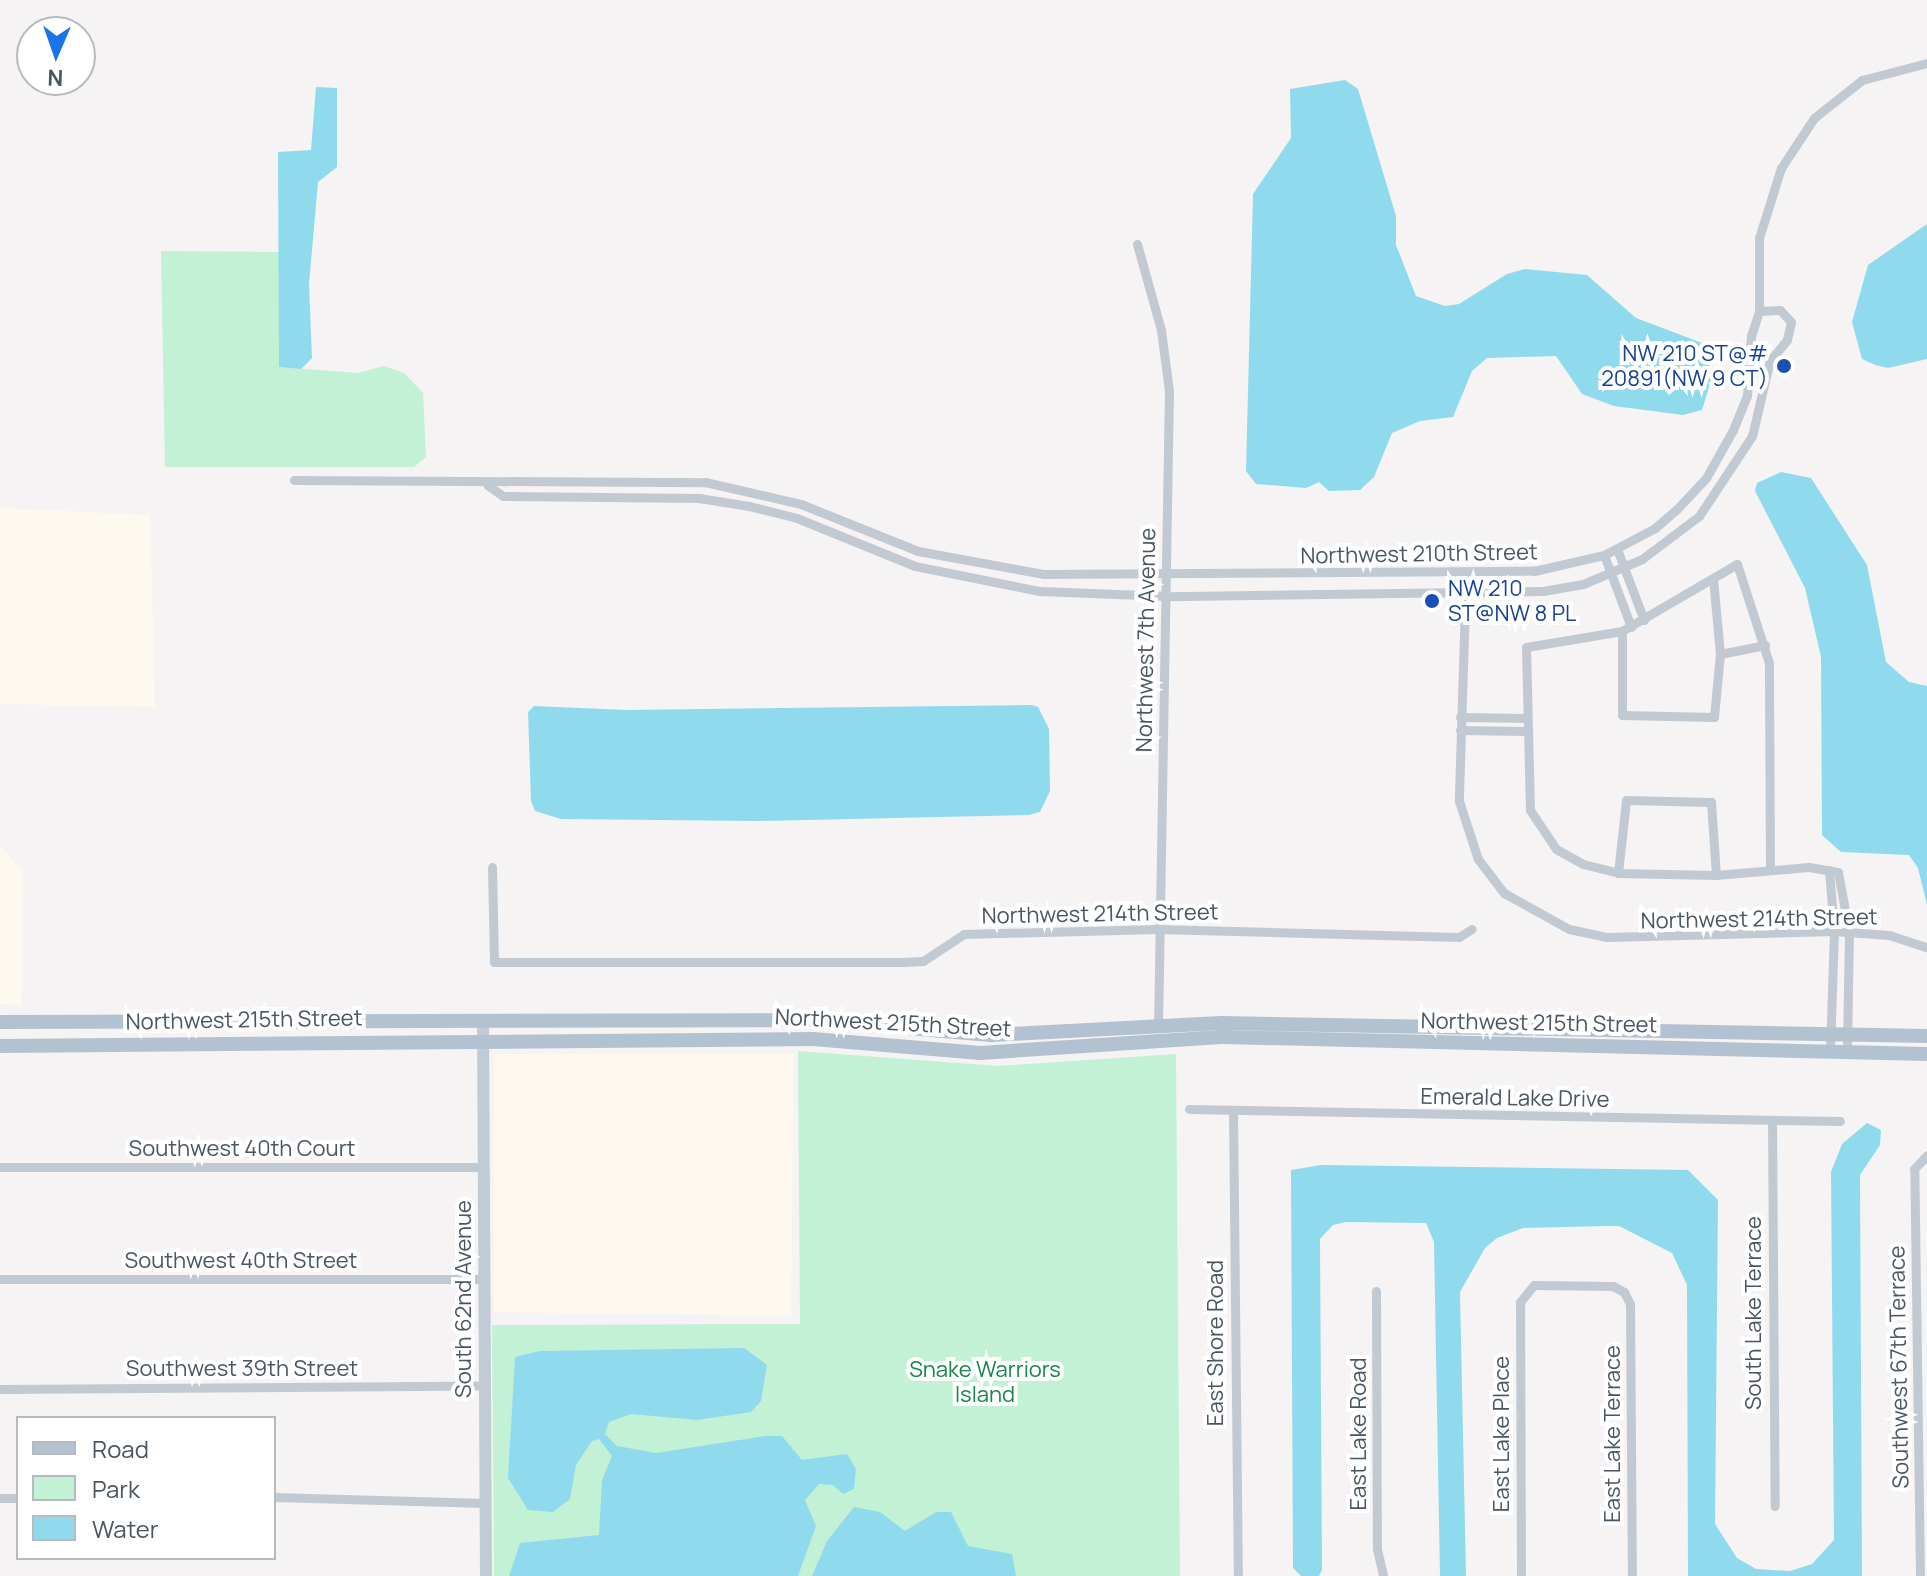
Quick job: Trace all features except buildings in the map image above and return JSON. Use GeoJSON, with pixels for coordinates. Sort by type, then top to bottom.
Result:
{"type":"FeatureCollection","features":[{"type":"Feature","properties":{"kind":"main road","name":"Northwest 215th Street"},"geometry":{"type":"LineString","coordinates":[[0,1022],[811,1020],[991,1035],[1158,1024],[1927,1036]]}},
{"type":"Feature","properties":{"kind":"main road"},"geometry":{"type":"LineString","coordinates":[[147,1044],[148,1022]]}},
{"type":"Feature","properties":{"kind":"main road","name":"Northwest 215th Street"},"geometry":{"type":"LineString","coordinates":[[0,1046],[483,1038],[813,1039],[980,1053],[1158,1040],[1927,1054]]}},
{"type":"Feature","properties":{"kind":"street"},"geometry":{"type":"LineString","coordinates":[[1759,311],[1759,238],[1781,168],[1814,118],[1862,80],[1926,63]]}},
{"type":"Feature","properties":{"kind":"street","name":"Northwest 7th Avenue"},"geometry":{"type":"LineString","coordinates":[[1137,244],[1161,330],[1169,391],[1168,596],[1157,929],[1158,1040]]}},
{"type":"Feature","properties":{"kind":"street","name":"Northwest 210th Street"},"geometry":{"type":"LineString","coordinates":[[294,480],[487,485],[546,480],[705,482],[801,504],[918,551],[984,567],[1043,574],[1534,571],[1604,555],[1676,510],[1725,447],[1747,396],[1751,336],[1759,311],[1780,310],[1791,322],[1791,331],[1770,360],[1764,401],[1745,450],[1699,516],[1663,547],[1624,568],[1543,591],[1168,596],[1039,591],[915,566],[797,518],[749,506],[699,498],[503,496],[487,485]]}},
{"type":"Feature","properties":{"kind":"street"},"geometry":{"type":"LineString","coordinates":[[1617,549],[1644,620]]}},
{"type":"Feature","properties":{"kind":"street"},"geometry":{"type":"LineString","coordinates":[[1604,555],[1612,573],[1626,629],[1622,715],[1714,717],[1720,654],[1713,579]]}},
{"type":"Feature","properties":{"kind":"street"},"geometry":{"type":"LineString","coordinates":[[1770,869],[1765,645],[1738,567],[1626,629],[1526,647],[1525,731],[1530,810],[1556,849],[1583,864],[1618,873],[1716,875],[1770,869],[1829,870],[1840,876],[1849,932],[1847,1052]]}},
{"type":"Feature","properties":{"kind":"street"},"geometry":{"type":"LineString","coordinates":[[1466,572],[1460,730],[1525,731]]}},
{"type":"Feature","properties":{"kind":"street"},"geometry":{"type":"LineString","coordinates":[[1720,654],[1765,645]]}},
{"type":"Feature","properties":{"kind":"street"},"geometry":{"type":"LineString","coordinates":[[1460,717],[1525,718]]}},
{"type":"Feature","properties":{"kind":"street","name":"Northwest 214th Street"},"geometry":{"type":"LineString","coordinates":[[1460,730],[1459,801],[1478,859],[1504,893],[1569,929],[1607,937],[1834,931],[1889,935],[1927,947]]}},
{"type":"Feature","properties":{"kind":"street"},"geometry":{"type":"LineString","coordinates":[[1618,873],[1626,800],[1711,802],[1716,875]]}},
{"type":"Feature","properties":{"kind":"street","name":"Northwest 214th Street"},"geometry":{"type":"LineString","coordinates":[[492,867],[494,962],[923,961],[964,934],[1157,929],[1459,937],[1472,929]]}},
{"type":"Feature","properties":{"kind":"street"},"geometry":{"type":"LineString","coordinates":[[1829,870],[1834,931],[1830,1052]]}},
{"type":"Feature","properties":{"kind":"street","name":"South 62nd Avenue"},"geometry":{"type":"LineString","coordinates":[[483,1022],[486,1576]]}},
{"type":"Feature","properties":{"kind":"street","name":"Emerald Lake Drive"},"geometry":{"type":"LineString","coordinates":[[1189,1109],[1840,1121]]}},
{"type":"Feature","properties":{"kind":"street","name":"East Shore Road"},"geometry":{"type":"LineString","coordinates":[[1233,1110],[1238,1576]]}},
{"type":"Feature","properties":{"kind":"street","name":"South Lake Terrace"},"geometry":{"type":"LineString","coordinates":[[1772,1121],[1775,1506]]}},
{"type":"Feature","properties":{"kind":"street","name":"Southwest 67th Terrace"},"geometry":{"type":"LineString","coordinates":[[1920,1576],[1922,1370],[1914,1169],[1924,1157]]}},
{"type":"Feature","properties":{"kind":"street","name":"Southwest 40th Court"},"geometry":{"type":"LineString","coordinates":[[0,1167],[484,1167]]}},
{"type":"Feature","properties":{"kind":"street"},"geometry":{"type":"LineString","coordinates":[[1916,1261],[1927,1261]]}},
{"type":"Feature","properties":{"kind":"street","name":"Southwest 40th Street"},"geometry":{"type":"LineString","coordinates":[[0,1279],[482,1279]]}},
{"type":"Feature","properties":{"kind":"street","name":"East Lake Terrace"},"geometry":{"type":"LineString","coordinates":[[1523,1292],[1534,1285],[1613,1286],[1624,1292],[1630,1304],[1632,1576]]}},
{"type":"Feature","properties":{"kind":"street","name":"East Lake Road"},"geometry":{"type":"LineString","coordinates":[[1376,1291],[1377,1549],[1383,1576]]}},
{"type":"Feature","properties":{"kind":"street","name":"East Lake Place"},"geometry":{"type":"LineString","coordinates":[[1521,1576],[1523,1292]]}},
{"type":"Feature","properties":{"kind":"street","name":"Southwest 39th Street"},"geometry":{"type":"LineString","coordinates":[[0,1389],[484,1386]]}},
{"type":"Feature","properties":{"kind":"street"},"geometry":{"type":"LineString","coordinates":[[276,1497],[486,1503]]}},
{"type":"Feature","properties":{"kind":"shaded area"},"geometry":{"type":"Polygon","coordinates":[[[0,508],[150,515],[155,707],[0,704],[0,508]]]}},
{"type":"Feature","properties":{"kind":"shaded area"},"geometry":{"type":"Polygon","coordinates":[[[0,846],[23,872],[22,1005],[0,1004],[0,846]]]}},
{"type":"Feature","properties":{"kind":"shaded area"},"geometry":{"type":"Polygon","coordinates":[[[494,1054],[794,1054],[791,1316],[494,1312],[494,1054]]]}},
{"type":"Feature","properties":{"kind":"green space"},"geometry":{"type":"Polygon","coordinates":[[[161,251],[279,252],[279,367],[358,373],[384,366],[404,373],[423,393],[426,457],[414,467],[165,467],[161,251]]]}},
{"type":"Feature","properties":{"kind":"green space","name":"Snake Warriors Island"},"geometry":{"type":"Polygon","coordinates":[[[798,1051],[998,1066],[1176,1054],[1180,1576],[494,1576],[492,1325],[800,1324],[798,1051]]]}},
{"type":"Feature","properties":{"kind":"water"},"geometry":{"type":"Polygon","coordinates":[[[1345,80],[1358,89],[1396,216],[1396,245],[1416,296],[1445,306],[1459,304],[1507,274],[1525,269],[1587,275],[1636,318],[1702,343],[1713,374],[1702,410],[1683,415],[1614,406],[1582,394],[1556,356],[1487,358],[1472,371],[1453,417],[1420,421],[1392,433],[1374,477],[1360,490],[1329,491],[1319,482],[1306,488],[1256,484],[1246,471],[1253,194],[1291,138],[1290,89],[1345,80]]]}},
{"type":"Feature","properties":{"kind":"water"},"geometry":{"type":"Polygon","coordinates":[[[316,87],[337,88],[337,167],[318,182],[309,284],[312,358],[301,369],[279,367],[278,152],[311,150],[316,87]]]}},
{"type":"Feature","properties":{"kind":"water"},"geometry":{"type":"Polygon","coordinates":[[[1927,224],[1927,359],[1888,368],[1875,365],[1862,359],[1852,322],[1868,265],[1927,224]]]}},
{"type":"Feature","properties":{"kind":"water"},"geometry":{"type":"Polygon","coordinates":[[[1781,472],[1811,478],[1867,565],[1886,662],[1909,682],[1927,686],[1927,905],[1918,868],[1909,855],[1841,852],[1822,835],[1821,657],[1805,588],[1755,491],[1757,483],[1781,472]]]}},
{"type":"Feature","properties":{"kind":"water"},"geometry":{"type":"Polygon","coordinates":[[[534,706],[626,710],[1038,707],[1049,729],[1050,791],[1040,812],[1029,815],[757,821],[561,819],[535,811],[531,801],[528,712],[534,706]]]}},
{"type":"Feature","properties":{"kind":"water"},"geometry":{"type":"Polygon","coordinates":[[[1867,1123],[1881,1130],[1880,1145],[1860,1175],[1862,1576],[1688,1576],[1687,1285],[1672,1253],[1619,1226],[1604,1226],[1523,1228],[1497,1238],[1485,1248],[1460,1292],[1466,1576],[1440,1576],[1434,1242],[1426,1223],[1346,1222],[1333,1225],[1320,1239],[1322,1570],[1319,1576],[1301,1576],[1293,1568],[1291,1170],[1321,1165],[1688,1170],[1718,1200],[1715,1524],[1737,1558],[1756,1569],[1790,1571],[1812,1564],[1834,1540],[1831,1172],[1842,1144],[1867,1123]]]}},
{"type":"Feature","properties":{"kind":"water"},"geometry":{"type":"Polygon","coordinates":[[[744,1348],[767,1365],[761,1401],[751,1412],[697,1420],[631,1414],[609,1422],[605,1434],[617,1446],[656,1453],[782,1436],[802,1460],[847,1454],[856,1469],[854,1489],[843,1494],[833,1485],[819,1484],[805,1500],[816,1526],[798,1576],[509,1576],[520,1543],[599,1535],[602,1480],[612,1456],[599,1439],[592,1441],[576,1465],[570,1499],[553,1512],[528,1510],[508,1478],[515,1357],[540,1351],[744,1348]]]}},
{"type":"Feature","properties":{"kind":"water"},"geometry":{"type":"Polygon","coordinates":[[[854,1507],[880,1512],[905,1531],[936,1512],[951,1512],[968,1546],[1012,1554],[1016,1576],[812,1576],[827,1541],[854,1507]]]}},
{"type":"Feature","properties":{"kind":"place","name":"NW 210 ST@# 20891(NW 9 CT)"},"geometry":{"type":"Point","coordinates":[1784,366]}},
{"type":"Feature","properties":{"kind":"place","name":"NW 210 ST@NW 8 PL"},"geometry":{"type":"Point","coordinates":[1432,601]}}]}
